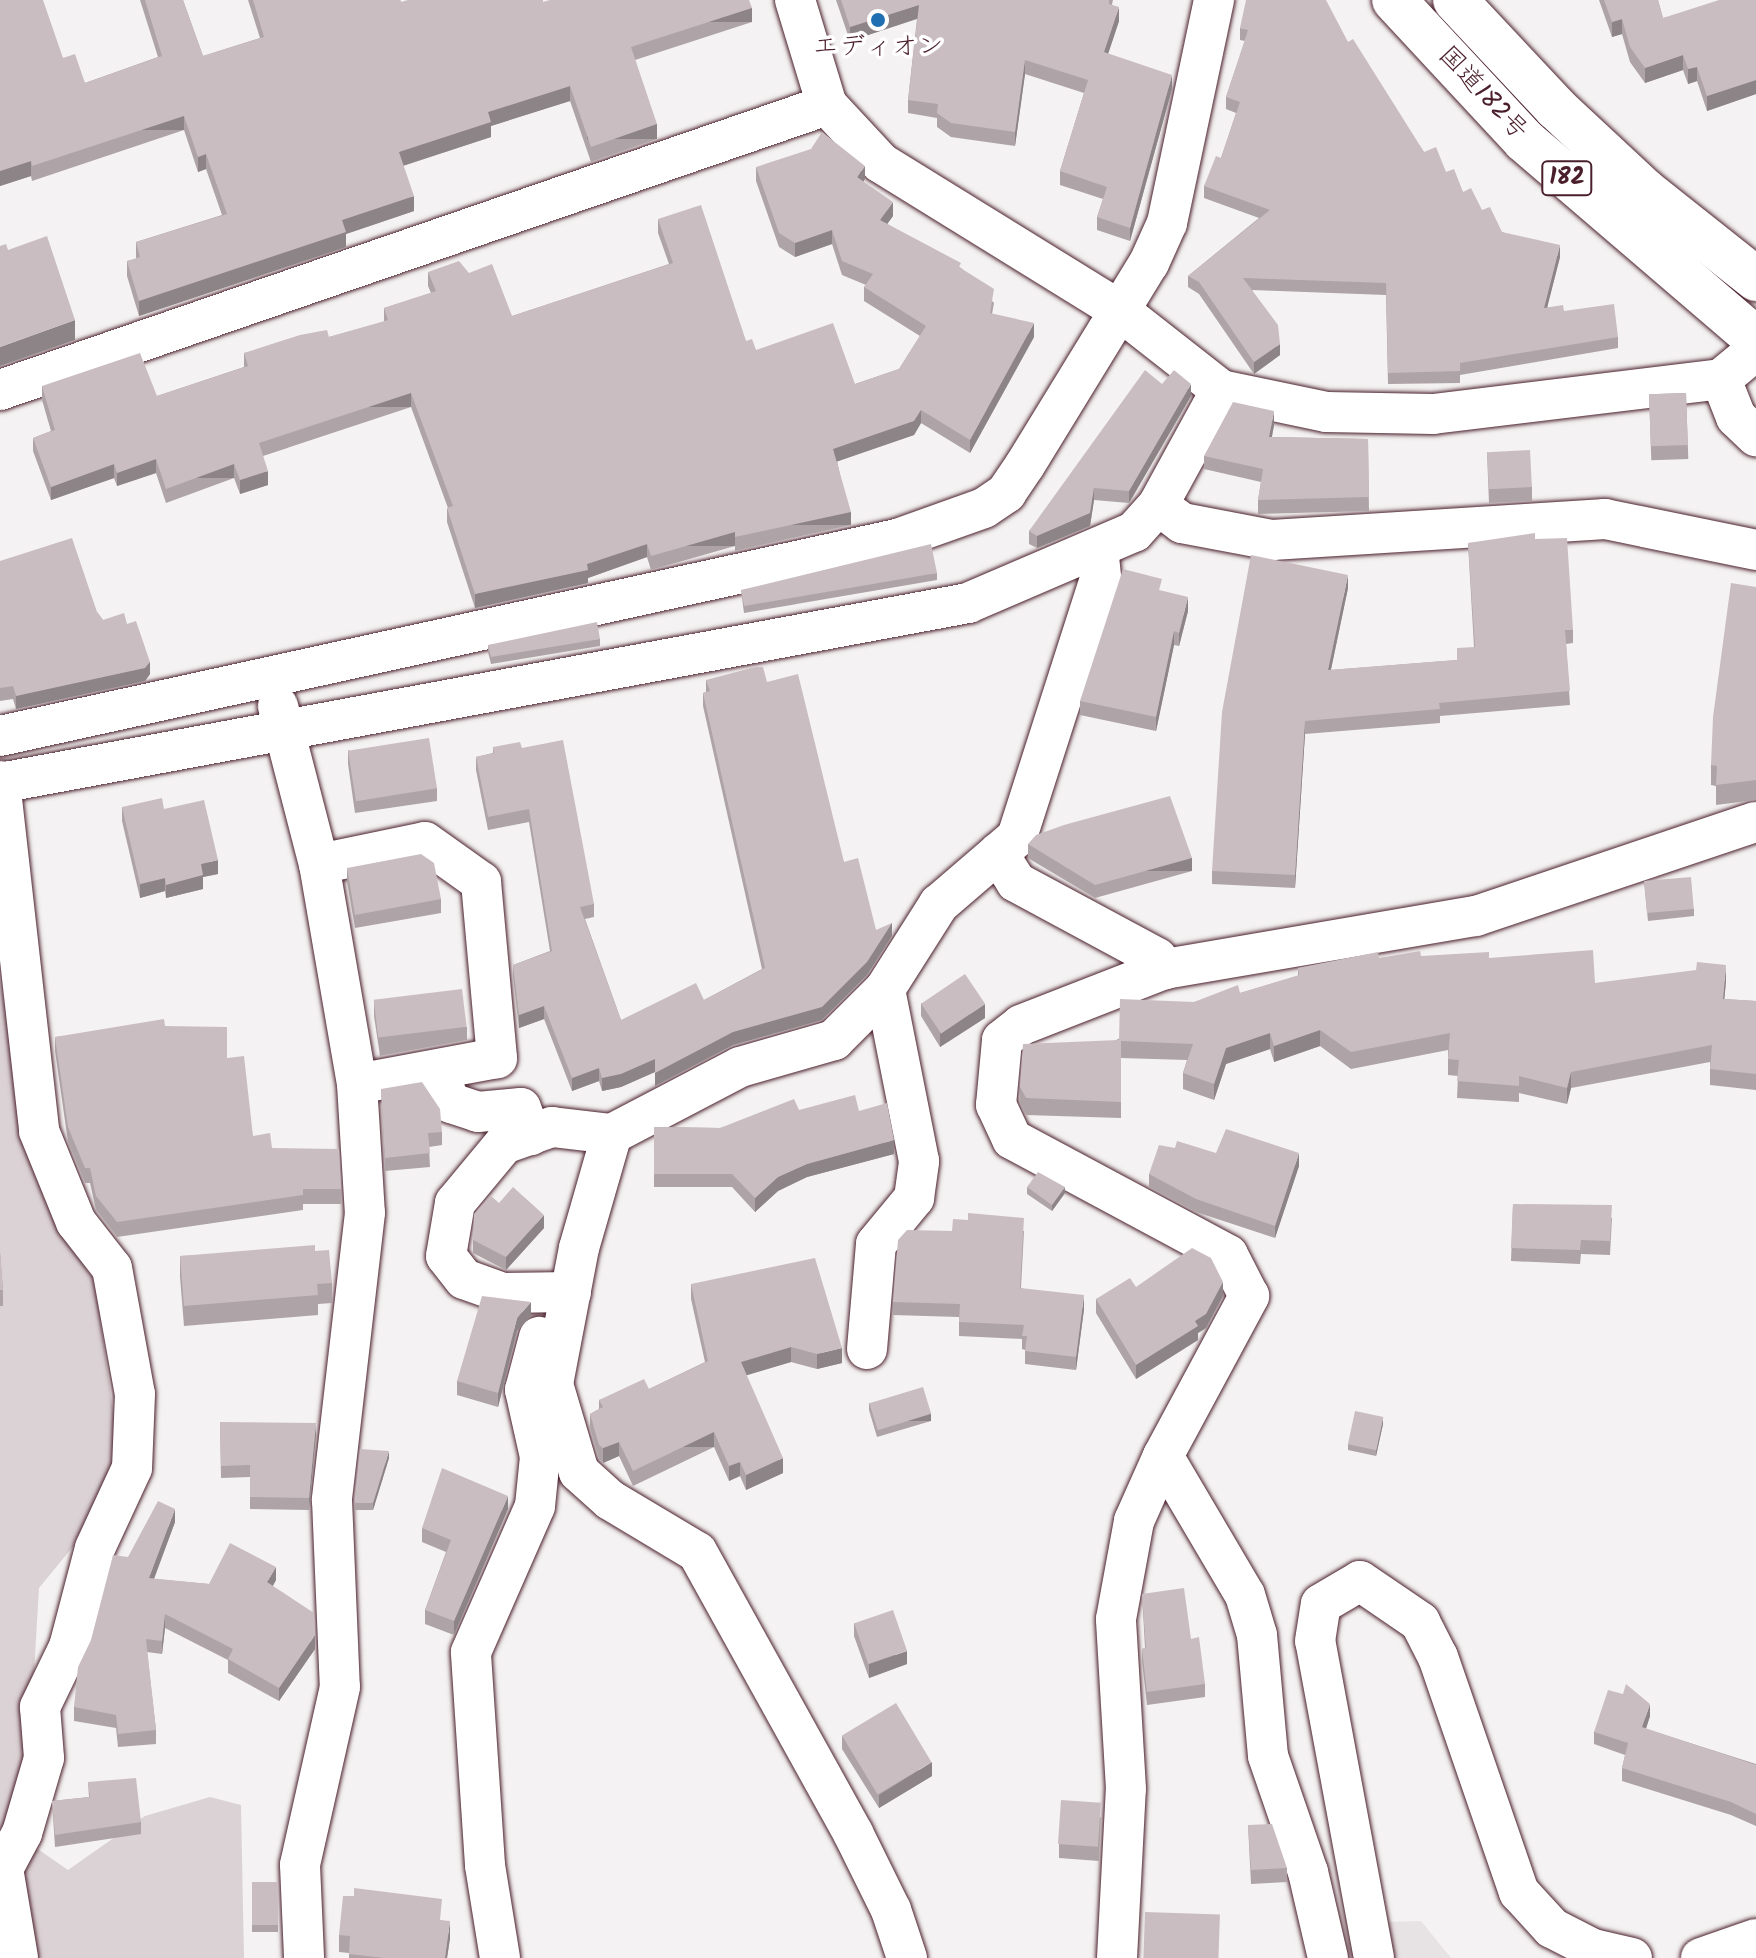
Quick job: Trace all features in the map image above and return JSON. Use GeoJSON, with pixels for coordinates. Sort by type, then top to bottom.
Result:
{"type":"FeatureCollection","features":[{"type":"Feature","properties":{"kind":"highway","name":"国道182号"},"geometry":{"type":"LineString","coordinates":[[1394,0],[1524,140],[1756,339]]}},
{"type":"Feature","properties":{"kind":"highway","name":"国道182号"},"geometry":{"type":"LineString","coordinates":[[1455,0],[1645,191],[1756,279]]}},
{"type":"Feature","properties":{"kind":"street"},"geometry":{"type":"LineString","coordinates":[[795,0],[827,105],[881,163],[1119,310],[1221,390],[1326,412],[1433,414],[1721,379],[1756,350]]}},
{"type":"Feature","properties":{"kind":"street"},"geometry":{"type":"LineString","coordinates":[[0,736],[897,539],[962,520],[1006,493],[1119,310],[1167,223],[1214,0]]}},
{"type":"Feature","properties":{"kind":"street"},"geometry":{"type":"LineString","coordinates":[[0,390],[827,105]]}},
{"type":"Feature","properties":{"kind":"street"},"geometry":{"type":"LineString","coordinates":[[1721,379],[1736,417],[1756,436]]}},
{"type":"Feature","properties":{"kind":"street"},"geometry":{"type":"LineString","coordinates":[[18,1958],[3,1868],[22,1833],[44,1758],[40,1707],[69,1647],[95,1548],[132,1468],[135,1394],[112,1268],[76,1222],[39,1131],[0,782],[968,603],[1134,532],[1158,505],[1221,390]]}},
{"type":"Feature","properties":{"kind":"street"},"geometry":{"type":"LineString","coordinates":[[1158,505],[1182,523],[1272,540],[1605,519],[1756,550]]}},
{"type":"Feature","properties":{"kind":"street"},"geometry":{"type":"LineString","coordinates":[[571,1292],[503,1293],[464,1279],[446,1256],[455,1203],[504,1144],[552,1127],[612,1134],[740,1067],[834,1040],[885,989],[939,904],[1017,837],[1101,576],[1098,548]]}},
{"type":"Feature","properties":{"kind":"street"},"geometry":{"type":"LineString","coordinates":[[271,678],[319,864],[357,1084],[365,1213],[332,1500],[340,1687],[300,1865],[304,1958]]}},
{"type":"Feature","properties":{"kind":"street"},"geometry":{"type":"LineString","coordinates":[[1117,1958],[1126,1789],[1116,1619],[1134,1521],[1163,1456],[1249,1296],[1241,1273],[1228,1255],[1012,1139],[996,1105],[1002,1040],[1021,1025],[1165,969],[1476,916],[1756,822]]}},
{"type":"Feature","properties":{"kind":"street"},"geometry":{"type":"LineString","coordinates":[[319,864],[425,842],[481,882],[497,1058],[357,1084]]}},
{"type":"Feature","properties":{"kind":"street"},"geometry":{"type":"LineString","coordinates":[[998,853],[1016,882],[1157,958],[1165,969]]}},
{"type":"Feature","properties":{"kind":"street"},"geometry":{"type":"LineString","coordinates":[[867,1349],[876,1244],[914,1198],[919,1161],[885,989]]}},
{"type":"Feature","properties":{"kind":"street"},"geometry":{"type":"LineString","coordinates":[[436,1070],[451,1103],[478,1112],[521,1108],[531,1135]]}},
{"type":"Feature","properties":{"kind":"street"},"geometry":{"type":"LineString","coordinates":[[612,1134],[571,1292],[553,1384],[579,1472],[610,1500],[697,1552],[853,1833],[891,1910],[907,1958]]}},
{"type":"Feature","properties":{"kind":"street"},"geometry":{"type":"LineString","coordinates":[[500,1958],[485,1865],[471,1652],[535,1506],[540,1457],[525,1390],[545,1315],[571,1292]]}},
{"type":"Feature","properties":{"kind":"street"},"geometry":{"type":"LineString","coordinates":[[1163,1456],[1245,1595],[1257,1635],[1268,1756],[1308,1872],[1328,1958]]}},
{"type":"Feature","properties":{"kind":"street"},"geometry":{"type":"LineString","coordinates":[[1374,1958],[1315,1641],[1321,1604],[1360,1581],[1420,1622],[1438,1657],[1519,1892],[1552,1928],[1593,1949],[1632,1958]]}},
{"type":"Feature","properties":{"kind":"street"},"geometry":{"type":"LineString","coordinates":[[1701,1958],[1756,1939]]}},
{"type":"Feature","properties":{"kind":"shaded area"},"geometry":{"type":"Polygon","coordinates":[[[0,979],[26,1136],[60,1230],[95,1282],[120,1462],[85,1532],[39,1588],[28,1775],[0,1854],[0,979]]]}},
{"type":"Feature","properties":{"kind":"shaded area"},"geometry":{"type":"Polygon","coordinates":[[[210,1797],[241,1805],[244,1958],[31,1958],[14,1870],[29,1843],[68,1870],[145,1816],[210,1797]]]}},
{"type":"Feature","properties":{"kind":"shaded area"},"geometry":{"type":"Polygon","coordinates":[[[1421,1921],[1451,1958],[1357,1958],[1353,1923],[1421,1921]]]}},
{"type":"Feature","properties":{"kind":"building"},"geometry":{"type":"Polygon","coordinates":[[[0,0],[43,0],[63,58],[75,54],[85,83],[162,56],[145,0],[183,0],[203,56],[264,37],[253,0],[749,0],[752,8],[631,47],[657,124],[591,147],[570,86],[488,112],[491,122],[399,152],[414,196],[342,220],[346,232],[139,301],[127,261],[140,257],[136,242],[227,214],[206,154],[198,157],[184,116],[32,166],[31,161],[0,171],[0,0]]]}},
{"type":"Feature","properties":{"kind":"building"},"geometry":{"type":"Polygon","coordinates":[[[841,0],[1109,0],[1109,4],[1119,7],[1104,52],[1172,75],[1130,228],[1097,217],[1107,187],[1060,171],[1088,80],[1025,60],[1015,132],[951,123],[937,113],[938,104],[908,100],[919,5],[850,27],[841,0]]]}},
{"type":"Feature","properties":{"kind":"building"},"geometry":{"type":"Polygon","coordinates":[[[1246,0],[1326,0],[1348,42],[1353,39],[1424,152],[1436,147],[1446,172],[1454,169],[1463,192],[1471,188],[1482,210],[1490,207],[1502,232],[1560,245],[1544,308],[1563,305],[1564,311],[1614,304],[1618,337],[1460,363],[1460,371],[1388,373],[1386,283],[1243,278],[1278,325],[1280,344],[1254,362],[1199,282],[1188,276],[1270,210],[1204,186],[1216,156],[1221,158],[1240,102],[1226,97],[1248,30],[1240,28],[1246,0]]]}},
{"type":"Feature","properties":{"kind":"building"},"geometry":{"type":"Polygon","coordinates":[[[1604,0],[1658,0],[1663,18],[1719,0],[1756,0],[1756,80],[1707,96],[1697,67],[1688,69],[1683,55],[1645,68],[1630,47],[1622,19],[1612,22],[1604,0]]]}},
{"type":"Feature","properties":{"kind":"building"},"geometry":{"type":"Polygon","coordinates":[[[822,132],[865,166],[857,177],[893,202],[880,220],[961,263],[959,267],[994,289],[990,313],[1034,323],[970,440],[921,410],[914,421],[833,449],[851,512],[735,537],[735,532],[651,556],[647,544],[587,564],[588,570],[475,594],[447,508],[453,506],[411,393],[259,443],[268,471],[240,480],[234,464],[166,489],[156,459],[117,473],[114,464],[51,487],[33,438],[55,430],[42,386],[140,353],[157,396],[248,366],[244,353],[300,335],[327,330],[329,337],[388,320],[384,308],[436,291],[428,272],[459,261],[469,273],[492,264],[512,316],[673,263],[658,219],[701,205],[746,341],[752,339],[756,350],[833,323],[855,384],[899,369],[926,326],[864,287],[873,274],[842,261],[832,230],[795,243],[779,233],[756,167],[811,149],[822,132]]]}},
{"type":"Feature","properties":{"kind":"building"},"geometry":{"type":"Polygon","coordinates":[[[47,236],[75,320],[0,347],[0,246],[6,244],[8,250],[47,236]]]}},
{"type":"Feature","properties":{"kind":"building"},"geometry":{"type":"Polygon","coordinates":[[[1145,370],[1162,384],[1174,370],[1191,384],[1129,491],[1094,488],[1090,513],[1037,536],[1029,531],[1145,370]]]}},
{"type":"Feature","properties":{"kind":"building"},"geometry":{"type":"Polygon","coordinates":[[[1686,393],[1688,445],[1651,446],[1649,394],[1686,393]]]}},
{"type":"Feature","properties":{"kind":"building"},"geometry":{"type":"Polygon","coordinates":[[[1233,402],[1274,411],[1269,437],[1368,439],[1369,497],[1258,500],[1263,469],[1204,456],[1233,402]]]}},
{"type":"Feature","properties":{"kind":"building"},"geometry":{"type":"Polygon","coordinates":[[[1530,450],[1532,487],[1489,489],[1487,452],[1530,450]]]}},
{"type":"Feature","properties":{"kind":"building"},"geometry":{"type":"Polygon","coordinates":[[[1535,533],[1535,539],[1567,538],[1573,630],[1565,630],[1570,691],[1439,703],[1440,709],[1305,721],[1295,875],[1212,871],[1222,712],[1251,555],[1348,575],[1328,670],[1457,660],[1457,648],[1475,647],[1468,543],[1535,533]]]}},
{"type":"Feature","properties":{"kind":"building"},"geometry":{"type":"Polygon","coordinates":[[[72,538],[97,612],[103,620],[124,613],[127,624],[136,621],[150,662],[145,668],[16,696],[13,686],[0,688],[0,561],[72,538]]]}},
{"type":"Feature","properties":{"kind":"building"},"geometry":{"type":"Polygon","coordinates":[[[931,544],[937,573],[744,606],[741,590],[931,544]]]}},
{"type":"Feature","properties":{"kind":"building"},"geometry":{"type":"Polygon","coordinates":[[[1123,569],[1162,579],[1159,590],[1188,597],[1179,633],[1174,631],[1156,717],[1080,701],[1123,569]]]}},
{"type":"Feature","properties":{"kind":"building"},"geometry":{"type":"Polygon","coordinates":[[[1731,583],[1756,587],[1756,780],[1716,785],[1717,766],[1711,765],[1713,717],[1731,583]]]}},
{"type":"Feature","properties":{"kind":"building"},"geometry":{"type":"Polygon","coordinates":[[[597,622],[600,639],[491,657],[488,645],[597,622]]]}},
{"type":"Feature","properties":{"kind":"building"},"geometry":{"type":"Polygon","coordinates":[[[763,667],[767,682],[798,674],[844,862],[858,858],[876,930],[892,923],[867,962],[822,1007],[733,1032],[655,1073],[655,1059],[621,1074],[602,1078],[599,1068],[572,1078],[544,1006],[519,1015],[513,965],[552,951],[529,809],[488,817],[476,757],[494,753],[493,747],[520,742],[522,748],[563,740],[594,904],[580,907],[621,1020],[696,983],[704,1000],[765,968],[703,693],[710,691],[706,680],[763,667]]]}},
{"type":"Feature","properties":{"kind":"building"},"geometry":{"type":"Polygon","coordinates":[[[429,738],[437,788],[356,801],[348,751],[429,738]]]}},
{"type":"Feature","properties":{"kind":"building"},"geometry":{"type":"Polygon","coordinates":[[[1170,796],[1192,858],[1095,885],[1028,844],[1036,835],[1064,825],[1170,796]]]}},
{"type":"Feature","properties":{"kind":"building"},"geometry":{"type":"Polygon","coordinates":[[[162,798],[164,809],[204,800],[218,860],[201,864],[203,875],[166,885],[165,878],[140,884],[122,807],[162,798]]]}},
{"type":"Feature","properties":{"kind":"building"},"geometry":{"type":"Polygon","coordinates":[[[421,854],[434,863],[441,899],[355,915],[347,868],[421,854]]]}},
{"type":"Feature","properties":{"kind":"building"},"geometry":{"type":"Polygon","coordinates":[[[1691,877],[1694,909],[1647,913],[1644,881],[1691,877]]]}},
{"type":"Feature","properties":{"kind":"building"},"geometry":{"type":"Polygon","coordinates":[[[1593,950],[1595,983],[1696,970],[1697,962],[1726,965],[1723,999],[1756,1001],[1756,1074],[1710,1069],[1712,1045],[1571,1072],[1567,1088],[1519,1076],[1519,1086],[1457,1081],[1459,1060],[1448,1059],[1450,1033],[1351,1052],[1320,1030],[1274,1046],[1270,1033],[1226,1048],[1214,1084],[1183,1073],[1193,1044],[1121,1041],[1121,1102],[1026,1098],[1020,1087],[1023,1044],[1119,1040],[1120,999],[1194,1002],[1238,985],[1240,993],[1299,975],[1298,968],[1378,952],[1379,958],[1420,951],[1421,956],[1489,952],[1489,958],[1593,950]]]}},
{"type":"Feature","properties":{"kind":"building"},"geometry":{"type":"Polygon","coordinates":[[[965,974],[985,1004],[941,1033],[921,1004],[965,974]]]}},
{"type":"Feature","properties":{"kind":"building"},"geometry":{"type":"Polygon","coordinates":[[[462,989],[467,1027],[378,1038],[374,1000],[462,989]]]}},
{"type":"Feature","properties":{"kind":"building"},"geometry":{"type":"Polygon","coordinates":[[[164,1019],[165,1026],[227,1027],[227,1058],[244,1056],[253,1136],[270,1133],[272,1148],[339,1149],[341,1189],[303,1189],[303,1195],[117,1222],[96,1196],[90,1168],[85,1168],[68,1127],[55,1037],[164,1019]]]}},
{"type":"Feature","properties":{"kind":"building"},"geometry":{"type":"Polygon","coordinates":[[[422,1082],[440,1109],[442,1132],[428,1133],[430,1153],[385,1158],[381,1089],[422,1082]]]}},
{"type":"Feature","properties":{"kind":"building"},"geometry":{"type":"Polygon","coordinates":[[[855,1095],[859,1111],[887,1103],[894,1140],[807,1164],[778,1177],[755,1198],[732,1174],[654,1174],[654,1127],[720,1128],[794,1099],[799,1110],[855,1095]]]}},
{"type":"Feature","properties":{"kind":"building"},"geometry":{"type":"Polygon","coordinates":[[[1226,1129],[1299,1153],[1275,1226],[1196,1199],[1149,1174],[1159,1145],[1175,1148],[1177,1141],[1216,1153],[1226,1129]]]}},
{"type":"Feature","properties":{"kind":"building"},"geometry":{"type":"Polygon","coordinates":[[[1038,1172],[1065,1187],[1052,1205],[1027,1187],[1038,1172]]]}},
{"type":"Feature","properties":{"kind":"building"},"geometry":{"type":"Polygon","coordinates":[[[513,1187],[544,1215],[506,1257],[473,1240],[474,1214],[491,1196],[499,1203],[513,1187]]]}},
{"type":"Feature","properties":{"kind":"building"},"geometry":{"type":"Polygon","coordinates":[[[1513,1204],[1612,1205],[1610,1241],[1581,1240],[1580,1250],[1511,1248],[1513,1204]]]}},
{"type":"Feature","properties":{"kind":"building"},"geometry":{"type":"Polygon","coordinates":[[[968,1213],[1024,1218],[1020,1288],[1084,1295],[1076,1357],[1025,1351],[1027,1336],[1022,1336],[1024,1325],[959,1322],[960,1304],[893,1302],[898,1240],[907,1230],[952,1231],[953,1219],[968,1220],[968,1213]]]}},
{"type":"Feature","properties":{"kind":"building"},"geometry":{"type":"Polygon","coordinates":[[[315,1245],[315,1251],[329,1250],[332,1283],[317,1284],[318,1295],[184,1306],[180,1256],[315,1245]]]}},
{"type":"Feature","properties":{"kind":"building"},"geometry":{"type":"Polygon","coordinates":[[[1192,1248],[1211,1258],[1223,1282],[1206,1314],[1195,1321],[1198,1326],[1136,1365],[1096,1299],[1130,1278],[1136,1287],[1192,1248]]]}},
{"type":"Feature","properties":{"kind":"building"},"geometry":{"type":"Polygon","coordinates":[[[0,1252],[3,1290],[0,1290],[0,1252]]]}},
{"type":"Feature","properties":{"kind":"building"},"geometry":{"type":"Polygon","coordinates":[[[815,1258],[842,1348],[817,1354],[791,1347],[741,1362],[783,1458],[746,1475],[740,1462],[729,1466],[714,1432],[633,1471],[619,1442],[603,1448],[599,1445],[590,1414],[603,1407],[599,1400],[644,1379],[649,1389],[708,1361],[691,1284],[815,1258]]]}},
{"type":"Feature","properties":{"kind":"building"},"geometry":{"type":"Polygon","coordinates":[[[482,1296],[531,1302],[517,1318],[498,1393],[457,1381],[482,1296]]]}},
{"type":"Feature","properties":{"kind":"building"},"geometry":{"type":"Polygon","coordinates":[[[923,1387],[931,1414],[878,1430],[869,1403],[923,1387]]]}},
{"type":"Feature","properties":{"kind":"building"},"geometry":{"type":"Polygon","coordinates":[[[1355,1411],[1383,1417],[1376,1450],[1348,1444],[1355,1411]]]}},
{"type":"Feature","properties":{"kind":"building"},"geometry":{"type":"Polygon","coordinates":[[[220,1422],[316,1423],[309,1498],[250,1497],[250,1465],[221,1466],[220,1422]]]}},
{"type":"Feature","properties":{"kind":"building"},"geometry":{"type":"Polygon","coordinates":[[[360,1449],[389,1451],[373,1503],[355,1503],[360,1449]]]}},
{"type":"Feature","properties":{"kind":"building"},"geometry":{"type":"Polygon","coordinates":[[[442,1468],[508,1496],[454,1621],[425,1610],[451,1540],[422,1528],[442,1468]]]}},
{"type":"Feature","properties":{"kind":"building"},"geometry":{"type":"Polygon","coordinates":[[[158,1501],[175,1509],[149,1578],[209,1584],[230,1543],[276,1567],[267,1582],[314,1613],[315,1635],[279,1688],[228,1659],[233,1649],[165,1614],[162,1641],[146,1639],[156,1730],[118,1734],[116,1715],[74,1707],[78,1667],[91,1640],[113,1555],[128,1557],[158,1501]]]}},
{"type":"Feature","properties":{"kind":"building"},"geometry":{"type":"Polygon","coordinates":[[[1184,1588],[1191,1639],[1199,1637],[1205,1684],[1147,1692],[1142,1649],[1146,1648],[1142,1594],[1184,1588]]]}},
{"type":"Feature","properties":{"kind":"building"},"geometry":{"type":"Polygon","coordinates":[[[893,1610],[907,1651],[868,1664],[854,1623],[893,1610]]]}},
{"type":"Feature","properties":{"kind":"building"},"geometry":{"type":"Polygon","coordinates":[[[1626,1684],[1650,1704],[1642,1727],[1756,1765],[1756,1814],[1731,1802],[1622,1768],[1628,1743],[1594,1732],[1608,1690],[1623,1694],[1626,1684]]]}},
{"type":"Feature","properties":{"kind":"building"},"geometry":{"type":"Polygon","coordinates":[[[896,1703],[932,1762],[878,1795],[842,1735],[896,1703]]]}},
{"type":"Feature","properties":{"kind":"building"},"geometry":{"type":"Polygon","coordinates":[[[136,1778],[141,1822],[55,1835],[52,1801],[90,1797],[88,1782],[136,1778]]]}},
{"type":"Feature","properties":{"kind":"building"},"geometry":{"type":"Polygon","coordinates":[[[1061,1800],[1101,1803],[1098,1847],[1058,1844],[1061,1800]]]}},
{"type":"Feature","properties":{"kind":"building"},"geometry":{"type":"Polygon","coordinates":[[[1272,1824],[1287,1868],[1251,1870],[1248,1825],[1272,1824]]]}},
{"type":"Feature","properties":{"kind":"building"},"geometry":{"type":"Polygon","coordinates":[[[252,1882],[278,1882],[278,1925],[252,1925],[252,1882]]]}},
{"type":"Feature","properties":{"kind":"building"},"geometry":{"type":"Polygon","coordinates":[[[354,1888],[442,1899],[440,1920],[450,1921],[445,1958],[384,1958],[349,1954],[350,1936],[339,1935],[343,1896],[354,1896],[354,1888]]]}},
{"type":"Feature","properties":{"kind":"building"},"geometry":{"type":"Polygon","coordinates":[[[1145,1912],[1220,1915],[1218,1958],[1143,1958],[1145,1912]]]}},
{"type":"Feature","properties":{"kind":"place","name":"エディオン"},"geometry":{"type":"Point","coordinates":[878,20]}}]}
